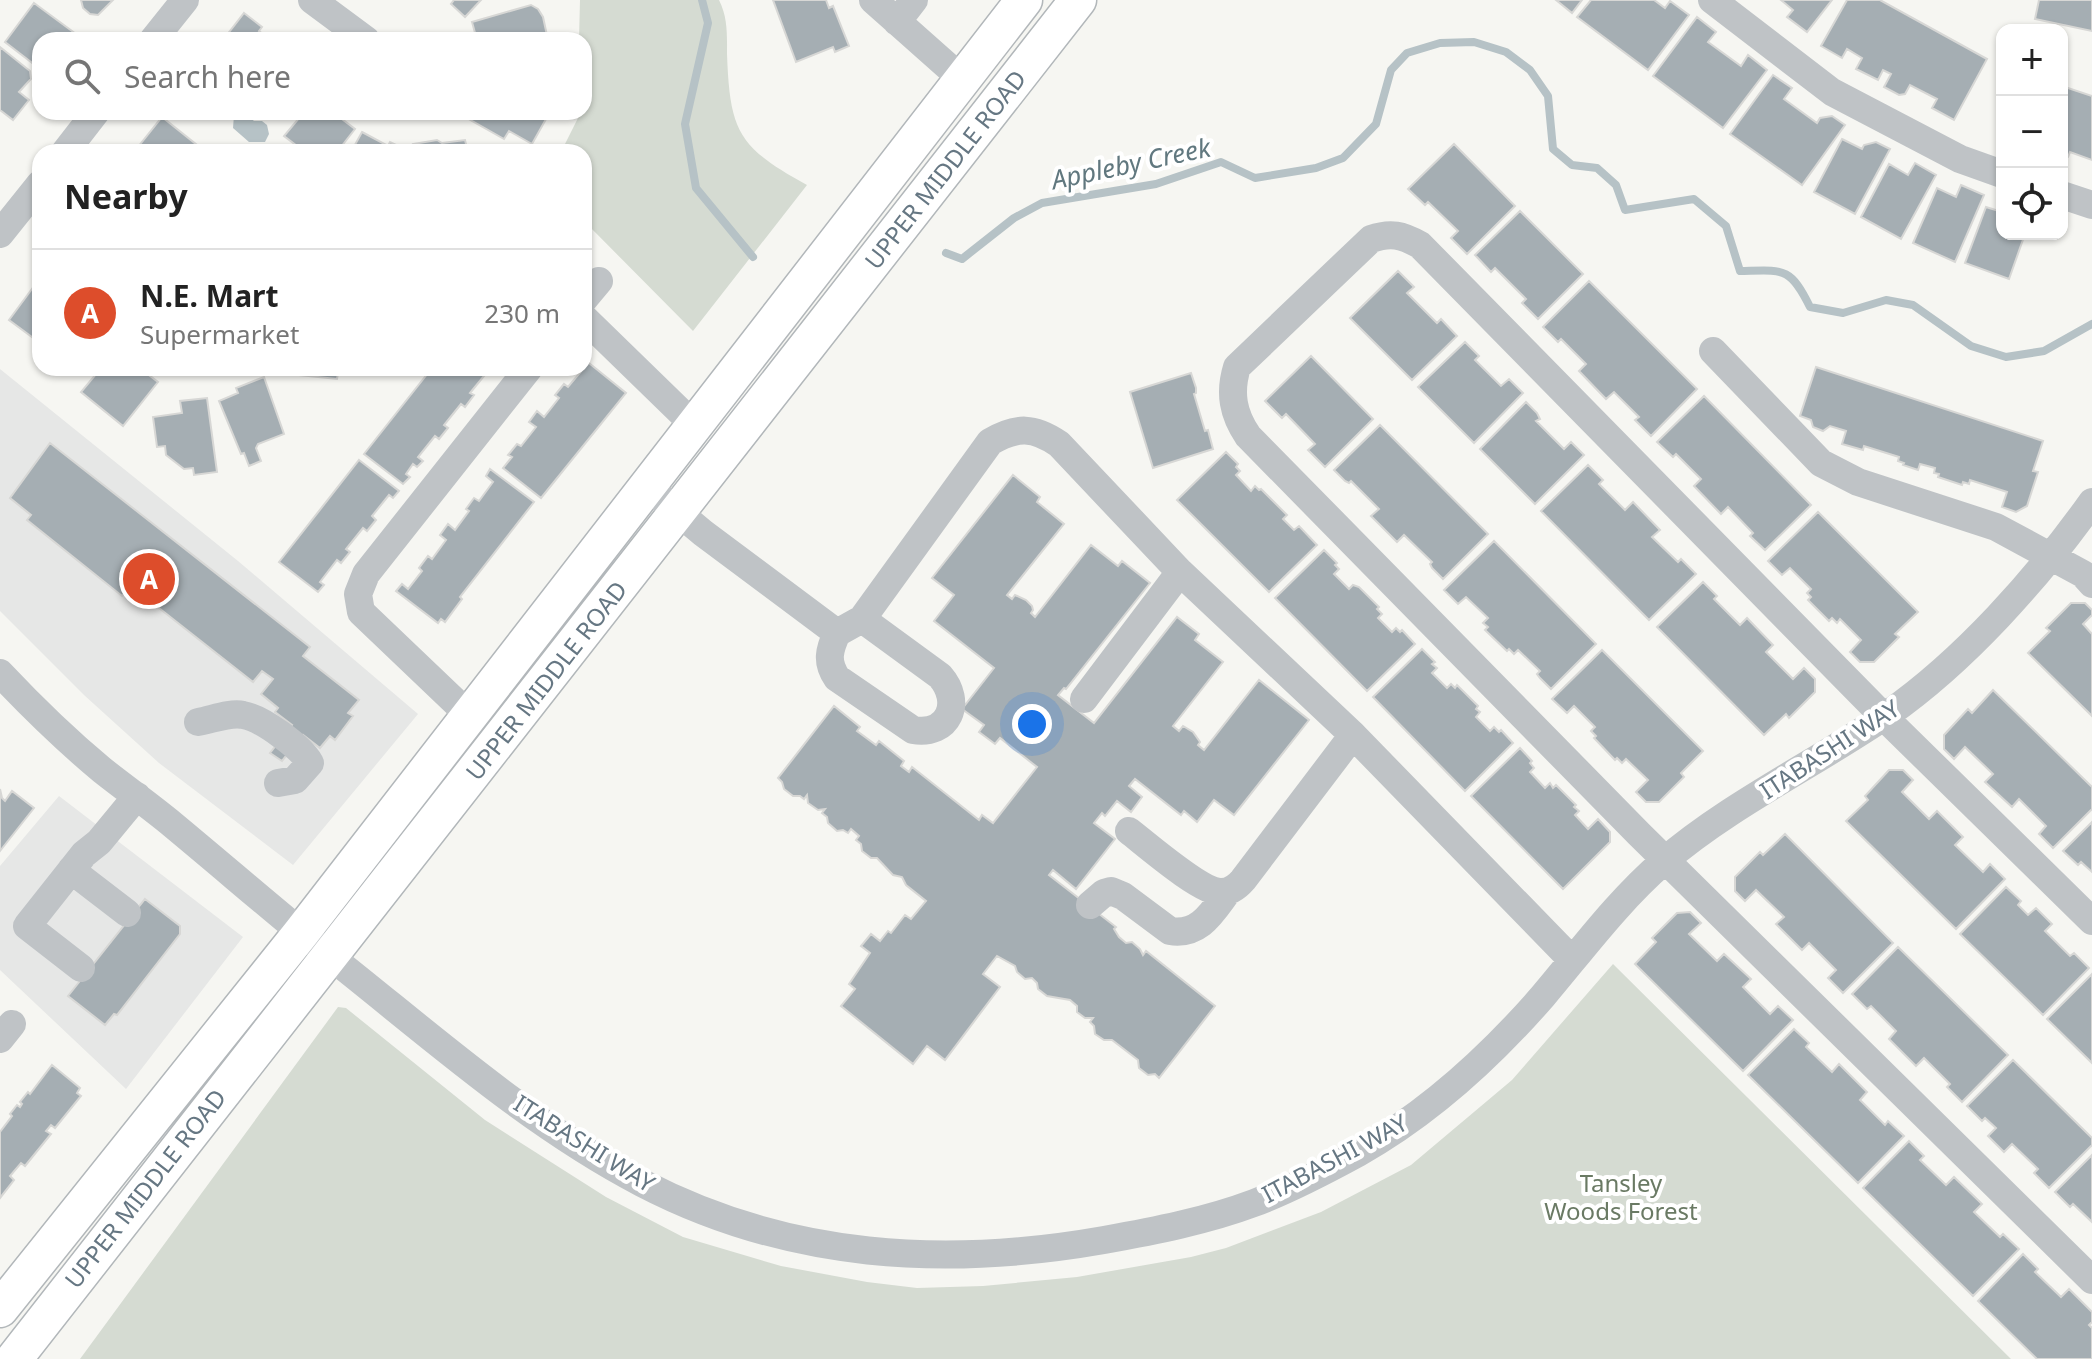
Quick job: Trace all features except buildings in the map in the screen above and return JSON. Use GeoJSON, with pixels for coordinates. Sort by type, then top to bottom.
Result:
{"type":"FeatureCollection","features":[{"type":"Feature","properties":{"kind":"main road","name":"UPPER MIDDLE ROAD"},"geometry":{"type":"LineString","coordinates":[[0,1309],[301,933],[1024,0]]}},
{"type":"Feature","properties":{"kind":"main road","name":"UPPER MIDDLE ROAD"},"geometry":{"type":"LineString","coordinates":[[11,1359],[331,956],[1078,0]]}},
{"type":"Feature","properties":{"kind":"street"},"geometry":{"type":"LineString","coordinates":[[159,32],[185,0]]}},
{"type":"Feature","properties":{"kind":"street"},"geometry":{"type":"LineString","coordinates":[[312,0],[355,32]]}},
{"type":"Feature","properties":{"kind":"street"},"geometry":{"type":"LineString","coordinates":[[873,0],[962,79]]}},
{"type":"Feature","properties":{"kind":"street"},"geometry":{"type":"LineString","coordinates":[[897,22],[914,0]]}},
{"type":"Feature","properties":{"kind":"street"},"geometry":{"type":"LineString","coordinates":[[1712,0],[1832,92],[1960,159],[1996,172]]}},
{"type":"Feature","properties":{"kind":"street"},"geometry":{"type":"LineString","coordinates":[[71,144],[90,120]]}},
{"type":"Feature","properties":{"kind":"street"},"geometry":{"type":"LineString","coordinates":[[2068,197],[2092,205]]}},
{"type":"Feature","properties":{"kind":"street"},"geometry":{"type":"LineString","coordinates":[[0,234],[32,198]]}},
{"type":"Feature","properties":{"kind":"street"},"geometry":{"type":"LineString","coordinates":[[2092,921],[1884,717],[1420,245],[1403,235],[1385,234],[1371,239],[1237,367],[1232,383],[1238,421],[1248,436],[1666,860],[2092,1280]]}},
{"type":"Feature","properties":{"kind":"street"},"geometry":{"type":"LineString","coordinates":[[592,326],[694,425]]}},
{"type":"Feature","properties":{"kind":"street"},"geometry":{"type":"LineString","coordinates":[[1713,351],[1821,463],[1858,482],[2019,537],[2083,574],[2092,584]]}},
{"type":"Feature","properties":{"kind":"street"},"geometry":{"type":"LineString","coordinates":[[470,716],[361,612],[358,594],[366,574],[523,376]]}},
{"type":"Feature","properties":{"kind":"street"},"geometry":{"type":"LineString","coordinates":[[862,619],[940,676],[949,686],[951,712],[940,726],[922,732],[913,730],[837,678],[830,668],[830,647],[837,633],[862,619],[990,442],[1004,433],[1042,432],[1059,444],[1180,572],[1353,735],[1572,960]]}},
{"type":"Feature","properties":{"kind":"street"},"geometry":{"type":"LineString","coordinates":[[647,486],[837,633]]}},
{"type":"Feature","properties":{"kind":"street","name":"ITABASHI WAY"},"geometry":{"type":"LineString","coordinates":[[0,673],[65,737],[301,933],[516,1103],[602,1160],[647,1186],[705,1211],[812,1244],[871,1253],[994,1255],[1066,1247],[1138,1234],[1205,1219],[1255,1203],[1359,1152],[1413,1118],[1494,1048],[1543,995],[1620,902],[1666,860],[1701,832],[1884,717],[1942,671],[2051,557],[2092,502]]}},
{"type":"Feature","properties":{"kind":"street"},"geometry":{"type":"LineString","coordinates":[[1084,699],[1180,572]]}},
{"type":"Feature","properties":{"kind":"street"},"geometry":{"type":"LineString","coordinates":[[198,722],[240,714],[257,719],[304,752],[310,763],[295,780],[278,783]]}},
{"type":"Feature","properties":{"kind":"street"},"geometry":{"type":"LineString","coordinates":[[1129,831],[1202,886],[1219,892],[1228,891],[1237,887],[1254,866],[1353,735]]}},
{"type":"Feature","properties":{"kind":"street"},"geometry":{"type":"LineString","coordinates":[[81,968],[27,926],[84,854],[99,842],[137,796]]}},
{"type":"Feature","properties":{"kind":"street"},"geometry":{"type":"LineString","coordinates":[[71,870],[127,913]]}},
{"type":"Feature","properties":{"kind":"street"},"geometry":{"type":"LineString","coordinates":[[1090,905],[1104,893],[1118,893],[1170,931],[1180,933],[1198,928],[1228,891]]}},
{"type":"Feature","properties":{"kind":"street"},"geometry":{"type":"LineString","coordinates":[[0,1353],[11,1359]]}},
{"type":"Feature","properties":{"kind":"shaded area"},"geometry":{"type":"Polygon","coordinates":[[[234,120],[262,121],[267,125],[269,134],[265,142],[249,142],[233,128],[234,120]]]}},
{"type":"Feature","properties":{"kind":"shaded area"},"geometry":{"type":"Polygon","coordinates":[[[0,369],[238,561],[418,714],[293,865],[159,763],[84,695],[0,611],[0,369]]]}},
{"type":"Feature","properties":{"kind":"shaded area"},"geometry":{"type":"Polygon","coordinates":[[[59,796],[243,937],[126,1089],[0,970],[0,866],[59,796]]]}},
{"type":"Feature","properties":{"kind":"green space"},"geometry":{"type":"Polygon","coordinates":[[[580,0],[719,0],[726,27],[728,80],[735,120],[752,147],[807,185],[693,331],[592,229],[592,144],[565,144],[577,120],[592,120],[592,32],[579,32],[580,0]]]}},
{"type":"Feature","properties":{"kind":"green space","name":"Tansley Woods Forest"},"geometry":{"type":"Polygon","coordinates":[[[1613,964],[2011,1359],[80,1359],[338,1007],[346,1008],[485,1120],[606,1197],[683,1237],[781,1266],[867,1282],[917,1288],[983,1286],[1077,1277],[1191,1257],[1226,1248],[1321,1212],[1411,1165],[1512,1080],[1613,964]]]}},
{"type":"Feature","properties":{"kind":"waterway","name":"Appleby Creek"},"geometry":{"type":"LineString","coordinates":[[702,0],[708,23],[685,124],[696,188],[753,257]]}},
{"type":"Feature","properties":{"kind":"waterway","name":"Appleby Creek"},"geometry":{"type":"LineString","coordinates":[[946,253],[962,259],[1014,218],[1042,203],[1156,184],[1221,162],[1255,178],[1316,168],[1343,158],[1376,124],[1391,70],[1407,53],[1440,43],[1474,42],[1506,52],[1530,70],[1548,96],[1553,149],[1572,165],[1597,168],[1616,185],[1625,210],[1694,199],[1726,226],[1740,271],[1784,273],[1797,284],[1810,307],[1843,313],[1886,300],[1913,305],[1971,346],[2006,357],[2044,351],[2092,324]]}},
{"type":"Feature","properties":{"kind":"place","name":"N.E. Mart"},"geometry":{"type":"Point","coordinates":[149,579]}}]}
